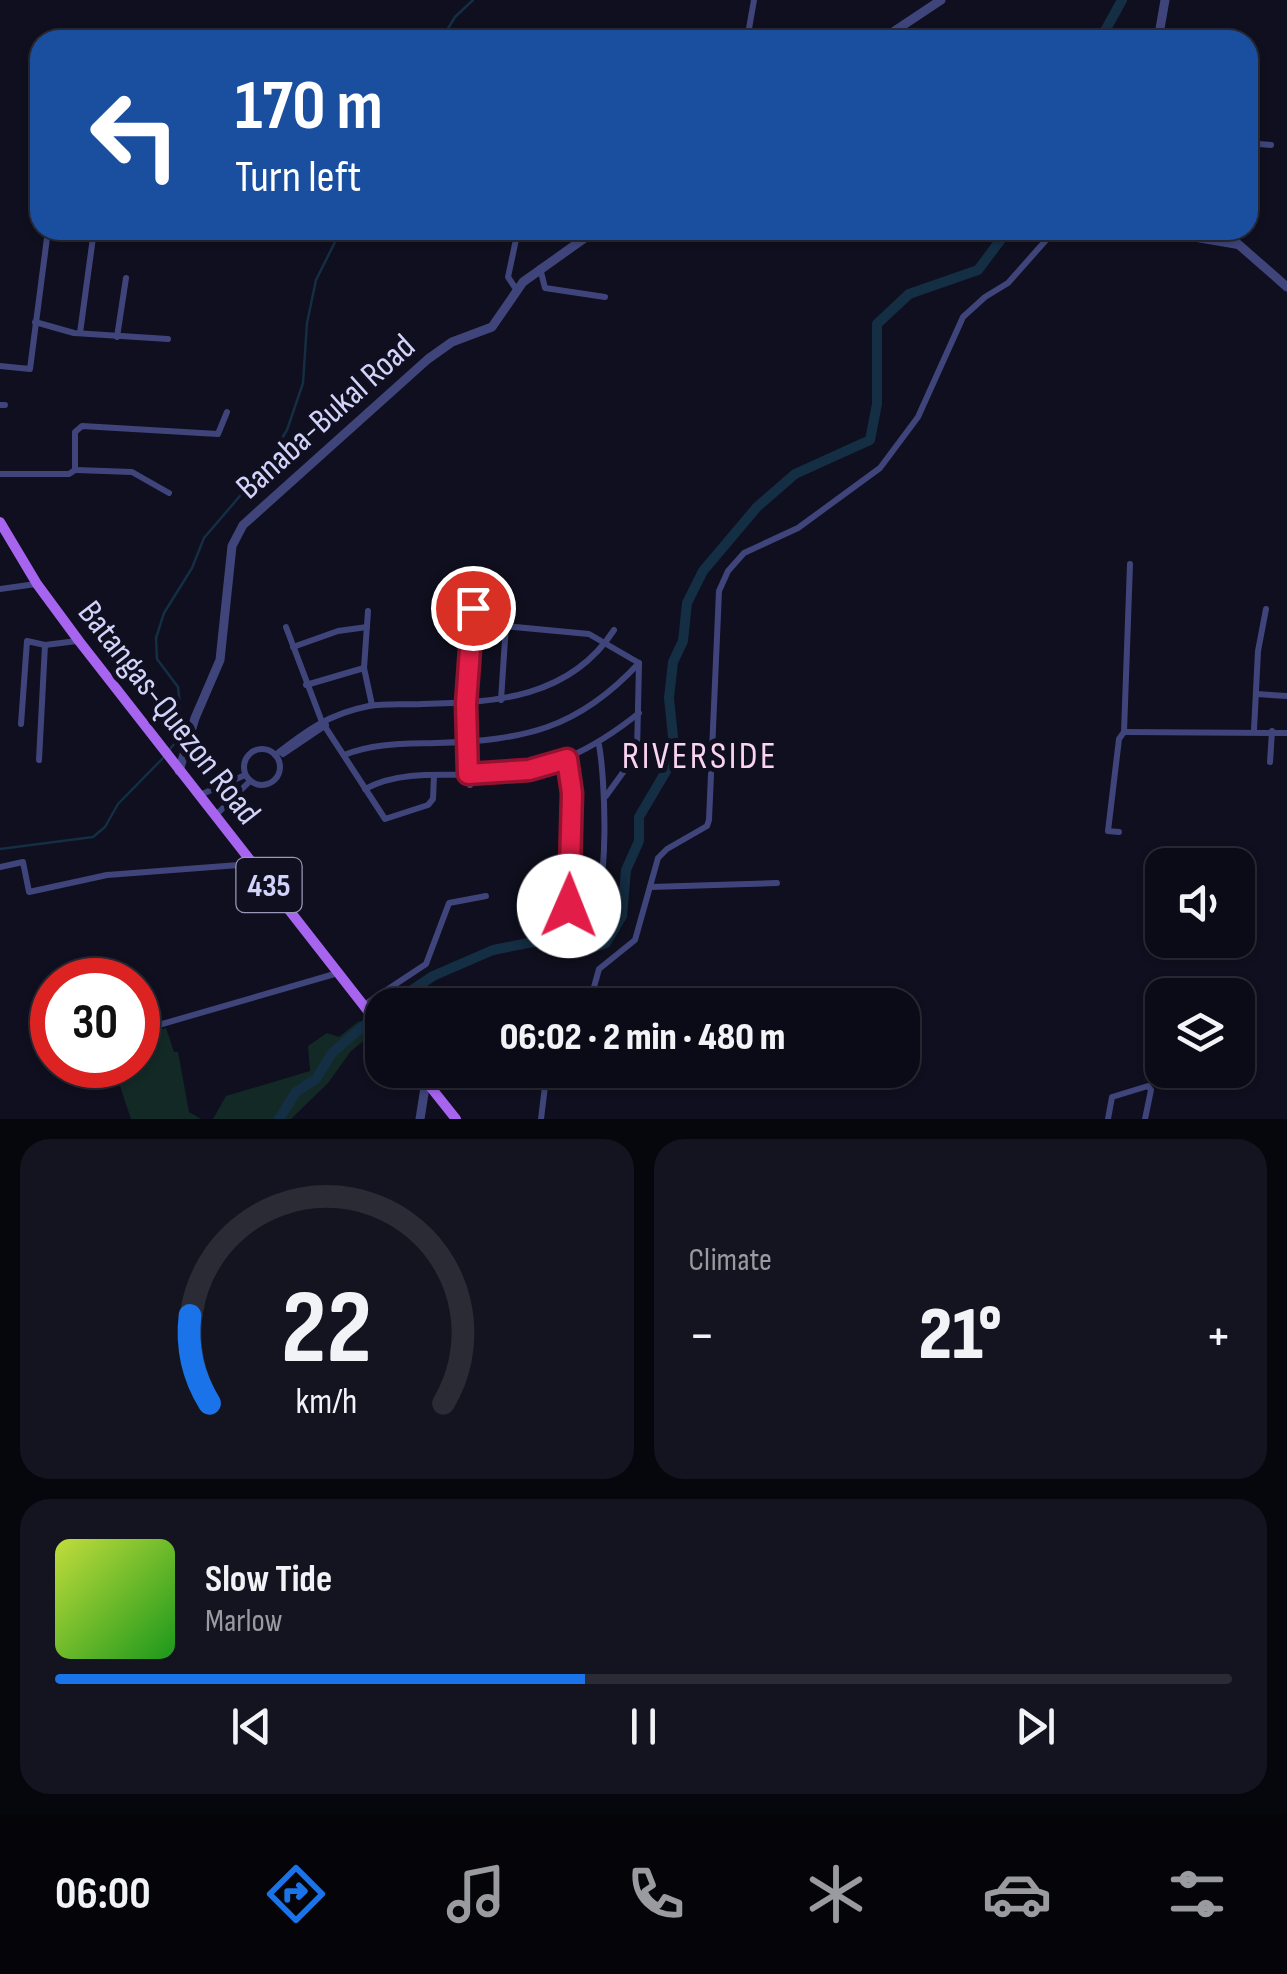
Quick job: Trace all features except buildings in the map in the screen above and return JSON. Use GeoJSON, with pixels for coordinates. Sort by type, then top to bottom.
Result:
{"type":"FeatureCollection","features":[{"type":"Feature","properties":{"kind":"main road","name":"Batangas-Quezon Road"},"geometry":{"type":"LineString","coordinates":[[0,522],[37,584],[78,641],[365,1008]]}},
{"type":"Feature","properties":{"kind":"main road"},"geometry":{"type":"LineString","coordinates":[[432,1088],[454,1119]]}},
{"type":"Feature","properties":{"kind":"street"},"geometry":{"type":"LineString","coordinates":[[749,30],[754,0]]}},
{"type":"Feature","properties":{"kind":"street"},"geometry":{"type":"LineString","coordinates":[[896,30],[941,0]]}},
{"type":"Feature","properties":{"kind":"street"},"geometry":{"type":"LineString","coordinates":[[1160,30],[1164,0]]}},
{"type":"Feature","properties":{"kind":"street"},"geometry":{"type":"LineString","coordinates":[[1258,144],[1271,145]]}},
{"type":"Feature","properties":{"kind":"street"},"geometry":{"type":"LineString","coordinates":[[0,366],[30,370],[47,240]]}},
{"type":"Feature","properties":{"kind":"street"},"geometry":{"type":"LineString","coordinates":[[80,333],[93,240]]}},
{"type":"Feature","properties":{"kind":"street"},"geometry":{"type":"LineString","coordinates":[[516,240],[508,277],[516,289]]}},
{"type":"Feature","properties":{"kind":"street","name":"Banaba-Bukal Road"},"geometry":{"type":"LineString","coordinates":[[179,771],[195,718],[220,660],[236,535],[428,359],[452,342],[492,327],[516,289],[581,240]]}},
{"type":"Feature","properties":{"kind":"street"},"geometry":{"type":"LineString","coordinates":[[594,988],[599,969],[635,940],[662,854],[707,826],[709,820],[718,590],[728,571],[744,553],[798,528],[880,468],[918,417],[963,318],[984,296],[1008,283],[1046,240]]}},
{"type":"Feature","properties":{"kind":"street"},"geometry":{"type":"LineString","coordinates":[[1203,240],[1238,246]]}},
{"type":"Feature","properties":{"kind":"street"},"geometry":{"type":"LineString","coordinates":[[1232,240],[1287,287]]}},
{"type":"Feature","properties":{"kind":"street"},"geometry":{"type":"LineString","coordinates":[[540,268],[544,288],[605,296]]}},
{"type":"Feature","properties":{"kind":"street"},"geometry":{"type":"LineString","coordinates":[[117,337],[126,278]]}},
{"type":"Feature","properties":{"kind":"street"},"geometry":{"type":"LineString","coordinates":[[35,322],[80,333],[168,339]]}},
{"type":"Feature","properties":{"kind":"street"},"geometry":{"type":"LineString","coordinates":[[76,470],[75,432],[82,426],[218,434],[228,412]]}},
{"type":"Feature","properties":{"kind":"street"},"geometry":{"type":"LineString","coordinates":[[0,474],[132,472],[169,493]]}},
{"type":"Feature","properties":{"kind":"street"},"geometry":{"type":"LineString","coordinates":[[1119,832],[1108,831],[1118,740],[1124,732],[1130,564]]}},
{"type":"Feature","properties":{"kind":"street"},"geometry":{"type":"LineString","coordinates":[[0,589],[37,584]]}},
{"type":"Feature","properties":{"kind":"street"},"geometry":{"type":"LineString","coordinates":[[470,785],[466,704],[473,608]]}},
{"type":"Feature","properties":{"kind":"street"},"geometry":{"type":"LineString","coordinates":[[1254,730],[1258,651],[1266,609]]}},
{"type":"Feature","properties":{"kind":"street"},"geometry":{"type":"LineString","coordinates":[[368,611],[364,668],[372,706]]}},
{"type":"Feature","properties":{"kind":"street"},"geometry":{"type":"LineString","coordinates":[[472,623],[589,634],[639,663]]}},
{"type":"Feature","properties":{"kind":"street"},"geometry":{"type":"LineString","coordinates":[[501,700],[506,624]]}},
{"type":"Feature","properties":{"kind":"street"},"geometry":{"type":"LineString","coordinates":[[293,648],[338,631],[367,626]]}},
{"type":"Feature","properties":{"kind":"street"},"geometry":{"type":"LineString","coordinates":[[286,627],[306,685],[344,756],[385,820],[428,805],[433,799],[434,775]]}},
{"type":"Feature","properties":{"kind":"street"},"geometry":{"type":"LineString","coordinates":[[276,756],[326,723],[372,706],[466,704],[545,689],[587,662],[614,630]]}},
{"type":"Feature","properties":{"kind":"street"},"geometry":{"type":"LineString","coordinates":[[22,724],[27,641],[45,645],[78,641]]}},
{"type":"Feature","properties":{"kind":"street"},"geometry":{"type":"LineString","coordinates":[[40,760],[45,645]]}},
{"type":"Feature","properties":{"kind":"street"},"geometry":{"type":"LineString","coordinates":[[605,798],[637,753],[639,663]]}},
{"type":"Feature","properties":{"kind":"street"},"geometry":{"type":"LineString","coordinates":[[344,756],[376,744],[466,742],[526,736],[550,729],[600,702],[639,663]]}},
{"type":"Feature","properties":{"kind":"street"},"geometry":{"type":"LineString","coordinates":[[306,685],[364,668]]}},
{"type":"Feature","properties":{"kind":"street"},"geometry":{"type":"LineString","coordinates":[[1256,694],[1287,696]]}},
{"type":"Feature","properties":{"kind":"street"},"geometry":{"type":"LineString","coordinates":[[364,790],[391,779],[529,770],[599,745],[640,712]]}},
{"type":"Feature","properties":{"kind":"street"},"geometry":{"type":"LineString","coordinates":[[1124,732],[1287,733]]}},
{"type":"Feature","properties":{"kind":"street"},"geometry":{"type":"LineString","coordinates":[[1270,762],[1272,732]]}},
{"type":"Feature","properties":{"kind":"street"},"geometry":{"type":"LineString","coordinates":[[567,759],[572,793],[569,906],[571,915],[579,918],[593,916],[597,904],[605,798],[599,745]]}},
{"type":"Feature","properties":{"kind":"street"},"geometry":{"type":"LineString","coordinates":[[216,815],[247,778],[245,759],[252,752],[262,749],[276,756]]}},
{"type":"Feature","properties":{"kind":"street"},"geometry":{"type":"LineString","coordinates":[[200,795],[247,778],[261,786],[272,782],[279,773],[276,756]]}},
{"type":"Feature","properties":{"kind":"street"},"geometry":{"type":"LineString","coordinates":[[0,868],[23,862],[29,892],[107,876],[253,864]]}},
{"type":"Feature","properties":{"kind":"street"},"geometry":{"type":"LineString","coordinates":[[650,887],[777,883]]}},
{"type":"Feature","properties":{"kind":"street"},"geometry":{"type":"LineString","coordinates":[[393,988],[426,964],[449,903],[486,896]]}},
{"type":"Feature","properties":{"kind":"street"},"geometry":{"type":"LineString","coordinates":[[160,1025],[339,973]]}},
{"type":"Feature","properties":{"kind":"street"},"geometry":{"type":"LineString","coordinates":[[1108,1119],[1112,1097],[1148,1086],[1151,1090],[1145,1119]]}},
{"type":"Feature","properties":{"kind":"street"},"geometry":{"type":"LineString","coordinates":[[420,1119],[425,1088]]}},
{"type":"Feature","properties":{"kind":"street"},"geometry":{"type":"LineString","coordinates":[[541,1119],[545,1088]]}},
{"type":"Feature","properties":{"kind":"green space"},"geometry":{"type":"Polygon","coordinates":[[[359,1021],[365,1028],[365,1040],[291,1119],[213,1119],[226,1096],[310,1071],[308,1046],[327,1033],[339,1037],[359,1021]]]}},
{"type":"Feature","properties":{"kind":"green space"},"geometry":{"type":"Polygon","coordinates":[[[166,1028],[174,1052],[178,1052],[189,1112],[201,1119],[131,1119],[121,1088],[160,1088],[160,1030],[166,1028]]]}},
{"type":"Feature","properties":{"kind":"waterway"},"geometry":{"type":"LineString","coordinates":[[447,30],[473,0]]}},
{"type":"Feature","properties":{"kind":"waterway"},"geometry":{"type":"LineString","coordinates":[[1106,30],[1122,0]]}},
{"type":"Feature","properties":{"kind":"waterway"},"geometry":{"type":"LineString","coordinates":[[170,749],[175,743],[180,705],[178,687],[157,659],[156,638],[164,613],[192,568],[204,538],[263,469],[287,430],[303,383],[307,323],[316,280],[336,240]]}},
{"type":"Feature","properties":{"kind":"waterway"},"geometry":{"type":"LineString","coordinates":[[415,988],[493,950],[533,942],[562,941],[594,947],[606,943],[622,916],[626,870],[639,841],[639,817],[675,756],[669,698],[673,662],[683,641],[687,603],[703,571],[757,507],[795,474],[870,440],[877,404],[877,324],[909,294],[978,270],[1000,240]]}},
{"type":"Feature","properties":{"kind":"waterway"},"geometry":{"type":"LineString","coordinates":[[0,849],[93,837],[105,827],[118,804],[165,756]]}},
{"type":"Feature","properties":{"kind":"waterway"},"geometry":{"type":"LineString","coordinates":[[279,1119],[296,1092],[316,1079],[332,1053],[365,1025]]}},
{"type":"Feature","properties":{"kind":"district","name":"RIVERSIDE"},"geometry":{"type":"Point","coordinates":[700,755]}},
{"type":"Feature","properties":{"kind":"route"},"geometry":{"type":"LineString","coordinates":[[473,608],[466,704],[468,774],[529,770],[567,759],[572,793],[569,906]]}}]}
